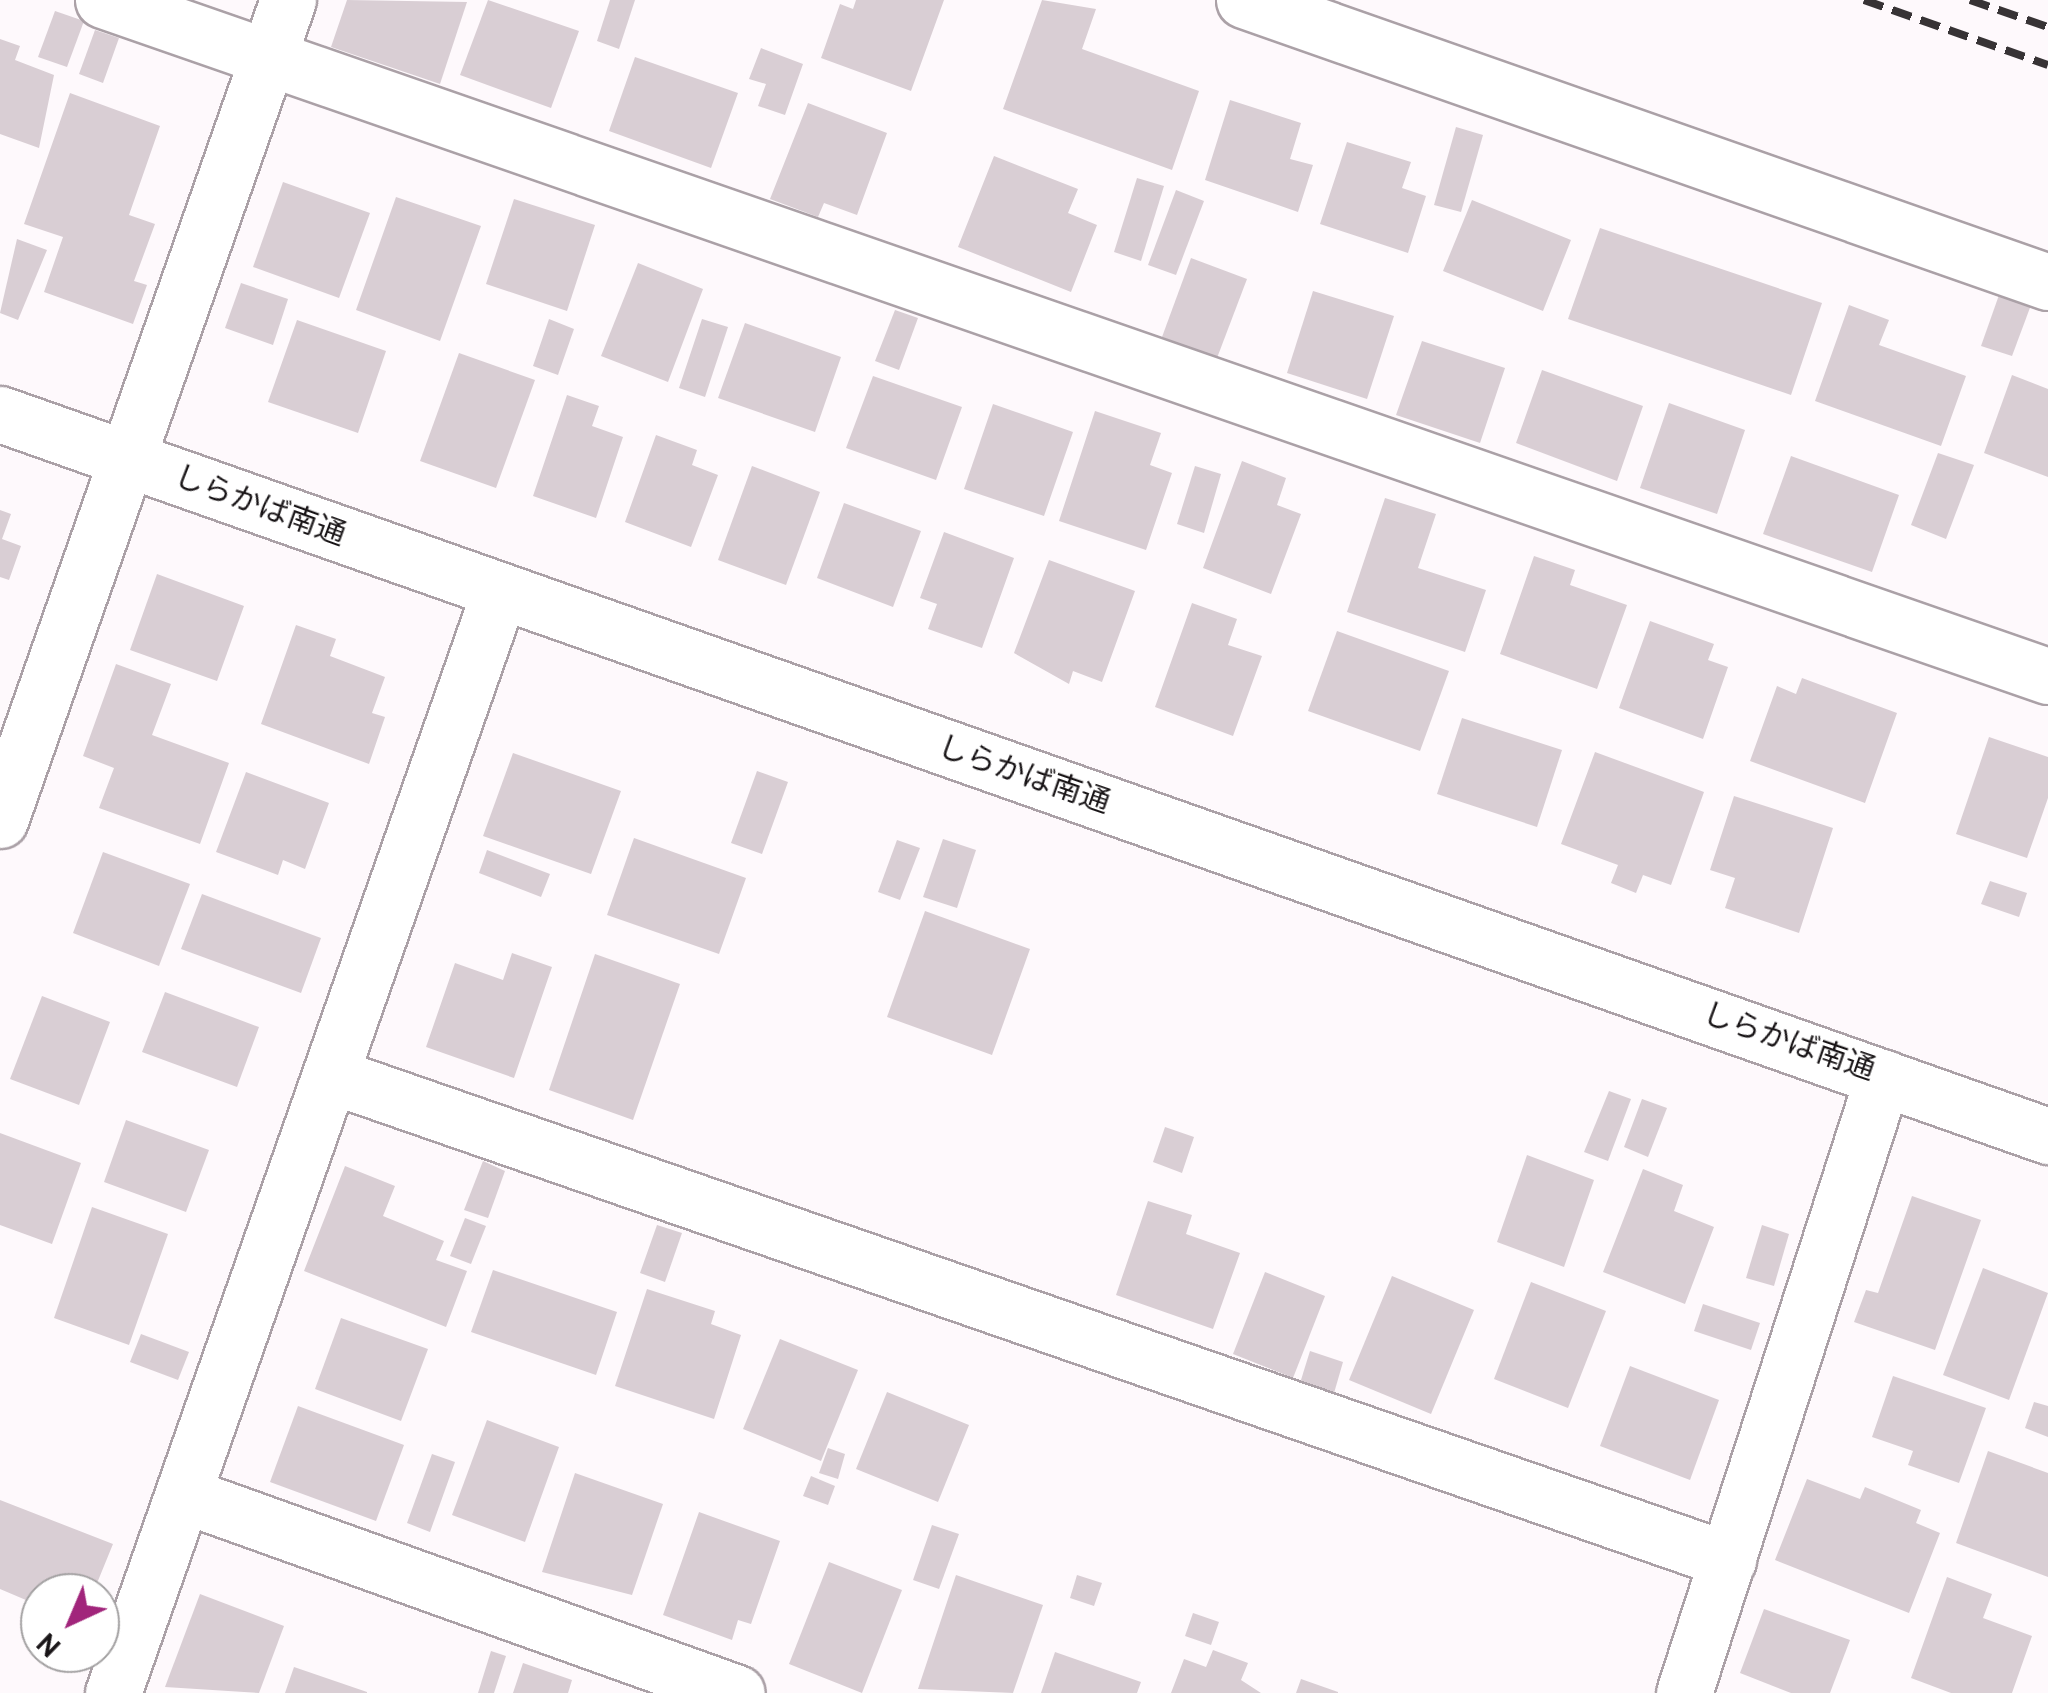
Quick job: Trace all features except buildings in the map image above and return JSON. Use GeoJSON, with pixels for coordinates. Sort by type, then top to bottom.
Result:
{"type":"FeatureCollection","features":[{"type":"Feature","properties":{"kind":"street"},"geometry":{"type":"LineString","coordinates":[[103,0],[2048,676]]}},
{"type":"Feature","properties":{"kind":"street"},"geometry":{"type":"LineString","coordinates":[[0,820],[288,0]]}},
{"type":"Feature","properties":{"kind":"street"},"geometry":{"type":"LineString","coordinates":[[1244,0],[2048,282]]}},
{"type":"Feature","properties":{"kind":"street","name":"しらかば南通"},"geometry":{"type":"LineString","coordinates":[[0,414],[2048,1136]]}},
{"type":"Feature","properties":{"kind":"street"},"geometry":{"type":"LineString","coordinates":[[113,1693],[500,593]]}},
{"type":"Feature","properties":{"kind":"street"},"geometry":{"type":"LineString","coordinates":[[330,1075],[1728,1560]]}},
{"type":"Feature","properties":{"kind":"street"},"geometry":{"type":"LineString","coordinates":[[1684,1693],[1883,1078]]}},
{"type":"Feature","properties":{"kind":"street"},"geometry":{"type":"LineString","coordinates":[[184,1495],[736,1693]]}},
{"type":"Feature","properties":{"kind":"railway"},"geometry":{"type":"LineString","coordinates":[[1864,0],[2048,65]]}},
{"type":"Feature","properties":{"kind":"railway"},"geometry":{"type":"LineString","coordinates":[[1970,0],[2048,27]]}}]}
